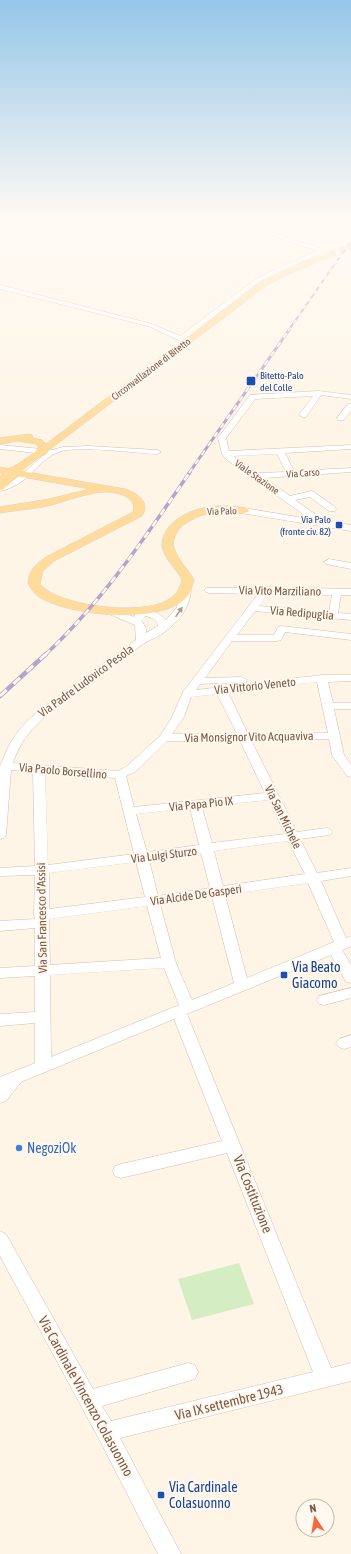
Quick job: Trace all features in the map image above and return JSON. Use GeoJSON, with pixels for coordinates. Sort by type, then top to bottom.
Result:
{"type":"FeatureCollection","features":[{"type":"Feature","properties":{"kind":"main road","name":"Circonvallazione di Bitetto"},"geometry":{"type":"LineString","coordinates":[[0,484],[22,471],[69,430],[184,340],[254,292]]}},
{"type":"Feature","properties":{"kind":"main road"},"geometry":{"type":"LineString","coordinates":[[0,441],[52,435],[69,430]]}},
{"type":"Feature","properties":{"kind":"main road"},"geometry":{"type":"LineString","coordinates":[[20,439],[39,442],[46,451]]}},
{"type":"Feature","properties":{"kind":"main road"},"geometry":{"type":"LineString","coordinates":[[0,470],[22,471],[75,487],[108,488],[121,491],[134,496],[139,503],[138,514],[42,564],[34,574],[33,579],[34,584],[42,594],[58,602],[140,617],[179,599],[186,590]]}},
{"type":"Feature","properties":{"kind":"main road"},"geometry":{"type":"LineString","coordinates":[[62,499],[75,487]]}},
{"type":"Feature","properties":{"kind":"main road"},"geometry":{"type":"LineString","coordinates":[[0,510],[62,499],[93,488]]}},
{"type":"Feature","properties":{"kind":"main road"},"geometry":{"type":"LineString","coordinates":[[0,506],[17,507]]}},
{"type":"Feature","properties":{"kind":"main road","name":"Via Palo"},"geometry":{"type":"LineString","coordinates":[[186,590],[188,580],[170,552],[168,545],[169,537],[174,529],[187,518],[197,513],[220,509],[244,511]]}},
{"type":"Feature","properties":{"kind":"street"},"geometry":{"type":"LineString","coordinates":[[14,292],[150,325],[184,340],[244,292]]}},
{"type":"Feature","properties":{"kind":"street"},"geometry":{"type":"LineString","coordinates":[[303,415],[319,393],[351,397]]}},
{"type":"Feature","properties":{"kind":"street","name":"Viale Stazione"},"geometry":{"type":"LineString","coordinates":[[319,393],[253,397],[222,438],[226,454],[323,524]]}},
{"type":"Feature","properties":{"kind":"street"},"geometry":{"type":"LineString","coordinates":[[341,418],[351,406]]}},
{"type":"Feature","properties":{"kind":"street"},"geometry":{"type":"LineString","coordinates":[[0,447],[46,451],[70,448],[157,452]]}},
{"type":"Feature","properties":{"kind":"street"},"geometry":{"type":"LineString","coordinates":[[226,454],[351,447]]}},
{"type":"Feature","properties":{"kind":"street"},"geometry":{"type":"LineString","coordinates":[[280,451],[291,474]]}},
{"type":"Feature","properties":{"kind":"street","name":"Via Carso"},"geometry":{"type":"LineString","coordinates":[[256,476],[351,470]]}},
{"type":"Feature","properties":{"kind":"street"},"geometry":{"type":"LineString","coordinates":[[0,488],[10,486],[22,471]]}},
{"type":"Feature","properties":{"kind":"street"},"geometry":{"type":"LineString","coordinates":[[289,499],[311,494],[332,509]]}},
{"type":"Feature","properties":{"kind":"street","name":"Via Palo"},"geometry":{"type":"LineString","coordinates":[[244,511],[351,528]]}},
{"type":"Feature","properties":{"kind":"street"},"geometry":{"type":"LineString","coordinates":[[329,562],[351,566]]}},
{"type":"Feature","properties":{"kind":"street","name":"Via Padre Ludovico Pesola"},"geometry":{"type":"LineString","coordinates":[[0,835],[6,766],[13,748],[25,730],[36,718],[55,702],[141,641],[163,629],[175,618],[186,601],[186,590]]}},
{"type":"Feature","properties":{"kind":"street","name":"Via Vito Marziliano"},"geometry":{"type":"LineString","coordinates":[[208,590],[351,592]]}},
{"type":"Feature","properties":{"kind":"street"},"geometry":{"type":"LineString","coordinates":[[120,775],[131,769],[164,738],[178,717],[187,694],[266,590]]}},
{"type":"Feature","properties":{"kind":"street"},"geometry":{"type":"LineString","coordinates":[[333,616],[337,592]]}},
{"type":"Feature","properties":{"kind":"street","name":"Via Redipuglia"},"geometry":{"type":"LineString","coordinates":[[253,608],[351,617]]}},
{"type":"Feature","properties":{"kind":"street"},"geometry":{"type":"LineString","coordinates":[[141,641],[140,617],[153,614],[160,619],[163,629]]}},
{"type":"Feature","properties":{"kind":"street"},"geometry":{"type":"LineString","coordinates":[[231,638],[277,638],[282,629],[351,637]]}},
{"type":"Feature","properties":{"kind":"street"},"geometry":{"type":"LineString","coordinates":[[322,678],[338,755],[351,773]]}},
{"type":"Feature","properties":{"kind":"street","name":"Via Vittorio Veneto"},"geometry":{"type":"LineString","coordinates":[[187,694],[322,678]]}},
{"type":"Feature","properties":{"kind":"street","name":"Via Vittorio Veneto"},"geometry":{"type":"LineString","coordinates":[[196,681],[351,678]]}},
{"type":"Feature","properties":{"kind":"street","name":"Via San Michele"},"geometry":{"type":"LineString","coordinates":[[221,690],[313,878],[343,945],[351,978]]}},
{"type":"Feature","properties":{"kind":"street"},"geometry":{"type":"LineString","coordinates":[[328,706],[351,706]]}},
{"type":"Feature","properties":{"kind":"street","name":"Via Monsignor Vito Acquaviva"},"geometry":{"type":"LineString","coordinates":[[164,738],[333,736]]}},
{"type":"Feature","properties":{"kind":"street","name":"Via Paolo Borsellino"},"geometry":{"type":"LineString","coordinates":[[6,766],[120,775]]}},
{"type":"Feature","properties":{"kind":"street","name":"Via San Francesco d'Assisi"},"geometry":{"type":"LineString","coordinates":[[39,769],[42,870],[43,1067]]}},
{"type":"Feature","properties":{"kind":"street","name":"Via Costituzione"},"geometry":{"type":"LineString","coordinates":[[120,775],[169,963],[177,986],[184,995],[183,1010],[233,1145],[324,1378]]}},
{"type":"Feature","properties":{"kind":"street","name":"Via Papa Pio IX"},"geometry":{"type":"LineString","coordinates":[[130,812],[272,796]]}},
{"type":"Feature","properties":{"kind":"street"},"geometry":{"type":"LineString","coordinates":[[195,804],[242,986]]}},
{"type":"Feature","properties":{"kind":"street","name":"Via Luigi Sturzo"},"geometry":{"type":"LineString","coordinates":[[0,872],[42,870],[326,832]]}},
{"type":"Feature","properties":{"kind":"street","name":"Via Alcide De Gasperi"},"geometry":{"type":"LineString","coordinates":[[0,926],[152,901],[351,872]]}},
{"type":"Feature","properties":{"kind":"street"},"geometry":{"type":"LineString","coordinates":[[0,1084],[343,945]]}},
{"type":"Feature","properties":{"kind":"street"},"geometry":{"type":"LineString","coordinates":[[0,973],[169,963]]}},
{"type":"Feature","properties":{"kind":"street"},"geometry":{"type":"LineString","coordinates":[[324,1000],[351,993]]}},
{"type":"Feature","properties":{"kind":"street"},"geometry":{"type":"LineString","coordinates":[[0,1020],[43,1017]]}},
{"type":"Feature","properties":{"kind":"street"},"geometry":{"type":"LineString","coordinates":[[0,1097],[16,1078]]}},
{"type":"Feature","properties":{"kind":"street"},"geometry":{"type":"LineString","coordinates":[[121,1171],[233,1145]]}},
{"type":"Feature","properties":{"kind":"street","name":"Via Cardinale Vincenzo Colasuonno"},"geometry":{"type":"LineString","coordinates":[[0,1239],[106,1432],[170,1554]]}},
{"type":"Feature","properties":{"kind":"street"},"geometry":{"type":"LineString","coordinates":[[88,1400],[188,1372]]}},
{"type":"Feature","properties":{"kind":"street","name":"Via IX settembre 1943"},"geometry":{"type":"LineString","coordinates":[[106,1432],[351,1372]]}},
{"type":"Feature","properties":{"kind":"green space"},"geometry":{"type":"Polygon","coordinates":[[[239,1263],[254,1304],[192,1320],[178,1279],[239,1263]]]}},
{"type":"Feature","properties":{"kind":"railway"},"geometry":{"type":"LineString","coordinates":[[288,331],[316,292]]}},
{"type":"Feature","properties":{"kind":"railway"},"geometry":{"type":"LineString","coordinates":[[189,473],[289,330]]}},
{"type":"Feature","properties":{"kind":"railway"},"geometry":{"type":"LineString","coordinates":[[45,655],[66,635],[104,591],[140,544],[190,472]]}},
{"type":"Feature","properties":{"kind":"railway"},"geometry":{"type":"LineString","coordinates":[[0,696],[46,654]]}},
{"type":"Feature","properties":{"kind":"place","name":"Bitetto-Palo del Colle"},"geometry":{"type":"Point","coordinates":[251,381]}},
{"type":"Feature","properties":{"kind":"place","name":"Via Palo (fronte civ. 82)"},"geometry":{"type":"Point","coordinates":[339,525]}},
{"type":"Feature","properties":{"kind":"place","name":"Via Beato Giacomo"},"geometry":{"type":"Point","coordinates":[284,975]}},
{"type":"Feature","properties":{"kind":"place","name":"NegoziOk"},"geometry":{"type":"Point","coordinates":[19,1148]}},
{"type":"Feature","properties":{"kind":"place","name":"Via Cardinale Colasuonno"},"geometry":{"type":"Point","coordinates":[161,1495]}}]}
